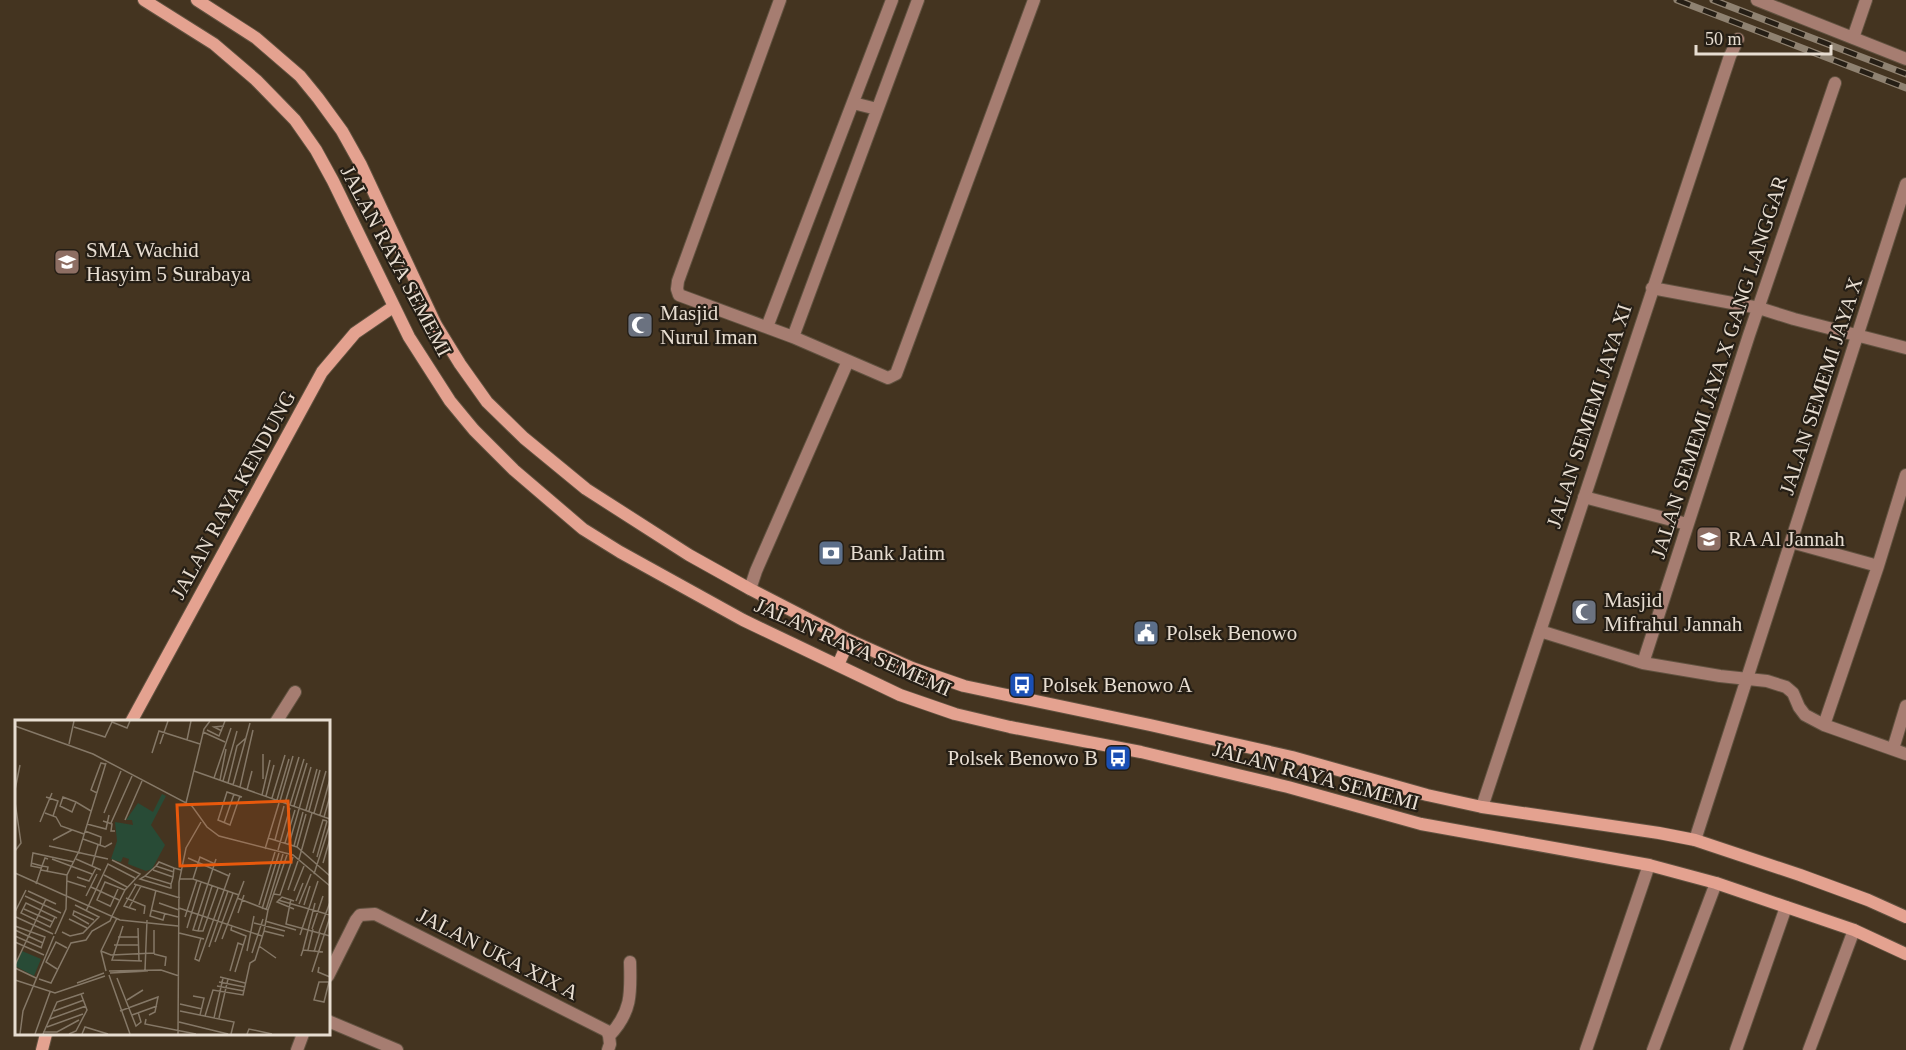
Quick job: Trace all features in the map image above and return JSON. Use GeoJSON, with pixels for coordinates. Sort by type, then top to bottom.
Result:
{"type":"FeatureCollection","features":[{"type":"Feature","properties":{"kind":"main road","name":"JALAN RAYA SEMEMI"},"geometry":{"type":"LineString","coordinates":[[144,0],[214,44],[256,80],[295,120],[316,150],[333,181],[409,337],[450,401],[474,430],[513,470],[584,529],[620,552],[743,620],[900,695],[954,714],[1141,752],[1288,787],[1421,824],[1649,865],[1716,883],[1854,930],[1906,954]]}},
{"type":"Feature","properties":{"kind":"main road","name":"JALAN RAYA SEMEMI"},"geometry":{"type":"LineString","coordinates":[[196,0],[256,38],[300,76],[342,131],[361,165],[436,325],[487,402],[524,438],[586,489],[688,555],[750,589],[849,640],[912,668],[964,686],[1281,755],[1427,795],[1482,807],[1695,840],[1800,875],[1868,900],[1906,917]]}},
{"type":"Feature","properties":{"kind":"main road","name":"JALAN RAYA KENDUNG"},"geometry":{"type":"LineString","coordinates":[[132,720],[322,372],[356,333],[393,307]]}},
{"type":"Feature","properties":{"kind":"main road"},"geometry":{"type":"LineString","coordinates":[[838,665],[849,640]]}},
{"type":"Feature","properties":{"kind":"main road"},"geometry":{"type":"LineString","coordinates":[[42,1050],[46,1035]]}},
{"type":"Feature","properties":{"kind":"street"},"geometry":{"type":"LineString","coordinates":[[780,0],[677,286],[679,295],[793,337],[888,378],[896,374],[1034,0]]}},
{"type":"Feature","properties":{"kind":"street"},"geometry":{"type":"LineString","coordinates":[[767,327],[892,0]]}},
{"type":"Feature","properties":{"kind":"street"},"geometry":{"type":"LineString","coordinates":[[793,337],[918,0]]}},
{"type":"Feature","properties":{"kind":"street"},"geometry":{"type":"LineString","coordinates":[[1853,38],[1866,0]]}},
{"type":"Feature","properties":{"kind":"street"},"geometry":{"type":"LineString","coordinates":[[1762,1],[1906,59]]}},
{"type":"Feature","properties":{"kind":"street","name":"JALAN SEMEMI JAYA XI"},"geometry":{"type":"LineString","coordinates":[[1482,807],[1652,288],[1730,56],[1738,39]]}},
{"type":"Feature","properties":{"kind":"street","name":"JALAN SEMEMI JAYA X GANG LANGGAR"},"geometry":{"type":"LineString","coordinates":[[1643,663],[1687,524],[1835,83]]}},
{"type":"Feature","properties":{"kind":"street"},"geometry":{"type":"LineString","coordinates":[[853,103],[877,110]]}},
{"type":"Feature","properties":{"kind":"street","name":"JALAN SEMEMI JAYA X"},"geometry":{"type":"LineString","coordinates":[[1695,840],[1906,184]]}},
{"type":"Feature","properties":{"kind":"street"},"geometry":{"type":"LineString","coordinates":[[1652,288],[1759,308],[1906,348]]}},
{"type":"Feature","properties":{"kind":"street"},"geometry":{"type":"LineString","coordinates":[[750,589],[848,362]]}},
{"type":"Feature","properties":{"kind":"street"},"geometry":{"type":"LineString","coordinates":[[1824,726],[1906,475]]}},
{"type":"Feature","properties":{"kind":"street"},"geometry":{"type":"LineString","coordinates":[[1584,497],[1687,524]]}},
{"type":"Feature","properties":{"kind":"street"},"geometry":{"type":"LineString","coordinates":[[1791,542],[1878,566]]}},
{"type":"Feature","properties":{"kind":"street"},"geometry":{"type":"LineString","coordinates":[[1540,632],[1643,663],[1767,681],[1786,687],[1793,693],[1805,715],[1824,726],[1906,754]]}},
{"type":"Feature","properties":{"kind":"street"},"geometry":{"type":"LineString","coordinates":[[277,720],[295,692]]}},
{"type":"Feature","properties":{"kind":"street"},"geometry":{"type":"LineString","coordinates":[[1893,748],[1906,706]]}},
{"type":"Feature","properties":{"kind":"street"},"geometry":{"type":"LineString","coordinates":[[1586,1050],[1649,865]]}},
{"type":"Feature","properties":{"kind":"street"},"geometry":{"type":"LineString","coordinates":[[1653,1050],[1716,883]]}},
{"type":"Feature","properties":{"kind":"street"},"geometry":{"type":"LineString","coordinates":[[1736,1050],[1786,907]]}},
{"type":"Feature","properties":{"kind":"street","name":"JALAN UKA XIX A"},"geometry":{"type":"LineString","coordinates":[[330,972],[356,920],[360,915],[375,914],[607,1030],[609,1036]]}},
{"type":"Feature","properties":{"kind":"street"},"geometry":{"type":"LineString","coordinates":[[1809,1050],[1854,930]]}},
{"type":"Feature","properties":{"kind":"street"},"geometry":{"type":"LineString","coordinates":[[608,1050],[609,1036],[616,1029],[630,1001],[630,962]]}},
{"type":"Feature","properties":{"kind":"street"},"geometry":{"type":"LineString","coordinates":[[330,1022],[397,1050]]}},
{"type":"Feature","properties":{"kind":"street"},"geometry":{"type":"LineString","coordinates":[[297,1050],[303,1035]]}},
{"type":"Feature","properties":{"kind":"railway"},"geometry":{"type":"LineString","coordinates":[[1677,0],[1906,88]]}},
{"type":"Feature","properties":{"kind":"railway"},"geometry":{"type":"LineString","coordinates":[[1713,0],[1906,74]]}},
{"type":"Feature","properties":{"kind":"place","name":"SMA Wachid Hasyim 5 Surabaya"},"geometry":{"type":"Point","coordinates":[67,262]}},
{"type":"Feature","properties":{"kind":"place","name":"Masjid Nurul Iman"},"geometry":{"type":"Point","coordinates":[640,325]}},
{"type":"Feature","properties":{"kind":"place","name":"RA Al Jannah"},"geometry":{"type":"Point","coordinates":[1709,539]}},
{"type":"Feature","properties":{"kind":"place","name":"Bank Jatim"},"geometry":{"type":"Point","coordinates":[831,553]}},
{"type":"Feature","properties":{"kind":"place","name":"Masjid Mifrahul Jannah"},"geometry":{"type":"Point","coordinates":[1584,612]}},
{"type":"Feature","properties":{"kind":"place","name":"Polsek Benowo"},"geometry":{"type":"Point","coordinates":[1146,633]}},
{"type":"Feature","properties":{"kind":"place","name":"Polsek Benowo A"},"geometry":{"type":"Point","coordinates":[1022,685]}},
{"type":"Feature","properties":{"kind":"place","name":"Polsek Benowo B"},"geometry":{"type":"Point","coordinates":[1118,758]}}]}
